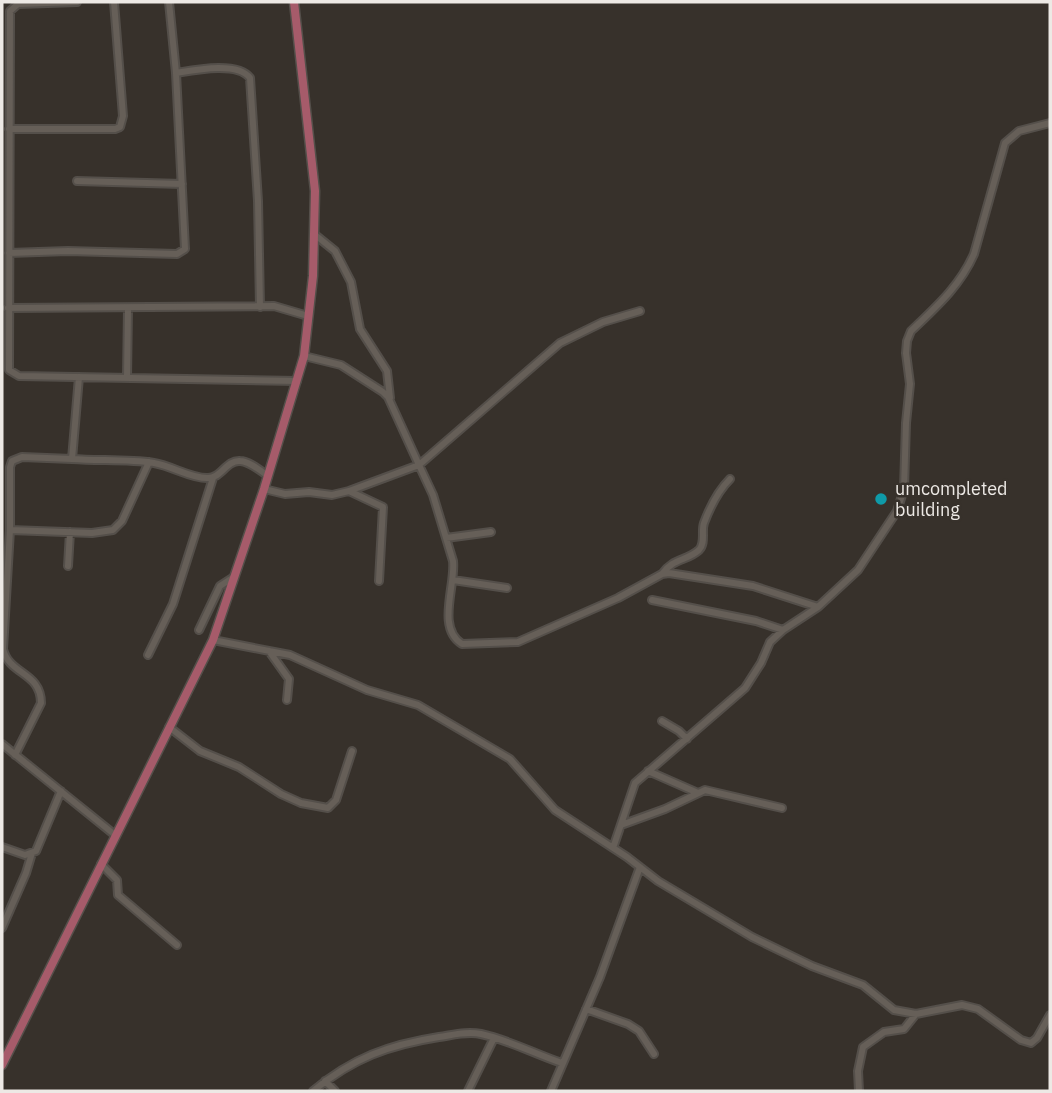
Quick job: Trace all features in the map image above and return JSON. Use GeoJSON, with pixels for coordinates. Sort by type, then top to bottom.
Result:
{"type":"FeatureCollection","features":[{"type":"Feature","properties":{"kind":"main road"},"geometry":{"type":"LineString","coordinates":[[2,1065],[213,640],[264,489],[304,356],[309,316],[315,191],[294,2]]}},
{"type":"Feature","properties":{"kind":"street"},"geometry":{"type":"LineString","coordinates":[[9,2],[8,364],[12,374],[297,381]]}},
{"type":"Feature","properties":{"kind":"street"},"geometry":{"type":"LineString","coordinates":[[10,11],[18,4],[77,2]]}},
{"type":"Feature","properties":{"kind":"street"},"geometry":{"type":"LineString","coordinates":[[9,129],[120,127],[123,116],[114,2]]}},
{"type":"Feature","properties":{"kind":"street"},"geometry":{"type":"LineString","coordinates":[[9,253],[183,252],[186,244],[169,2]]}},
{"type":"Feature","properties":{"kind":"street"},"geometry":{"type":"LineString","coordinates":[[176,74],[196,70],[237,70],[250,78],[258,201],[260,307]]}},
{"type":"Feature","properties":{"kind":"street"},"geometry":{"type":"LineString","coordinates":[[613,848],[635,783],[745,688],[761,663],[770,642],[818,607],[858,570],[897,511],[904,489],[905,423],[910,384],[907,341],[911,331],[956,287],[967,270],[974,254],[1005,143],[1018,131],[1050,123]]}},
{"type":"Feature","properties":{"kind":"street"},"geometry":{"type":"LineString","coordinates":[[77,181],[182,184]]}},
{"type":"Feature","properties":{"kind":"street"},"geometry":{"type":"LineString","coordinates":[[314,234],[335,251],[351,282],[360,329],[387,371],[390,403]]}},
{"type":"Feature","properties":{"kind":"street"},"geometry":{"type":"LineString","coordinates":[[8,308],[283,307],[309,316]]}},
{"type":"Feature","properties":{"kind":"street"},"geometry":{"type":"LineString","coordinates":[[127,378],[128,308]]}},
{"type":"Feature","properties":{"kind":"street"},"geometry":{"type":"LineString","coordinates":[[264,489],[285,494],[309,492],[326,495],[349,491],[419,465],[560,343],[603,322],[640,311]]}},
{"type":"Feature","properties":{"kind":"street"},"geometry":{"type":"LineString","coordinates":[[304,356],[348,369],[383,392],[390,403],[429,484],[453,561],[449,620],[456,640],[462,644],[510,644],[618,598],[662,574],[671,563],[699,550],[703,542],[704,524],[720,489],[730,479]]}},
{"type":"Feature","properties":{"kind":"street"},"geometry":{"type":"LineString","coordinates":[[72,459],[79,377]]}},
{"type":"Feature","properties":{"kind":"street"},"geometry":{"type":"LineString","coordinates":[[15,755],[41,703],[41,697],[36,684],[5,657],[3,649],[12,461],[22,457],[105,461],[121,459],[149,462],[213,478]]}},
{"type":"Feature","properties":{"kind":"street"},"geometry":{"type":"LineString","coordinates":[[148,655],[173,604],[213,478],[238,460],[268,476]]}},
{"type":"Feature","properties":{"kind":"street"},"geometry":{"type":"LineString","coordinates":[[10,530],[92,533],[113,530],[122,521],[149,462]]}},
{"type":"Feature","properties":{"kind":"street"},"geometry":{"type":"LineString","coordinates":[[349,491],[383,507],[379,581]]}},
{"type":"Feature","properties":{"kind":"street"},"geometry":{"type":"LineString","coordinates":[[68,566],[70,532]]}},
{"type":"Feature","properties":{"kind":"street"},"geometry":{"type":"LineString","coordinates":[[446,538],[491,532]]}},
{"type":"Feature","properties":{"kind":"street"},"geometry":{"type":"LineString","coordinates":[[662,574],[753,586],[818,607]]}},
{"type":"Feature","properties":{"kind":"street"},"geometry":{"type":"LineString","coordinates":[[199,630],[220,586],[234,577]]}},
{"type":"Feature","properties":{"kind":"street"},"geometry":{"type":"LineString","coordinates":[[453,580],[507,588]]}},
{"type":"Feature","properties":{"kind":"street"},"geometry":{"type":"LineString","coordinates":[[652,600],[756,621],[783,630]]}},
{"type":"Feature","properties":{"kind":"street"},"geometry":{"type":"LineString","coordinates":[[213,640],[290,655],[367,690],[418,705],[438,715],[510,760],[555,810],[683,898],[752,937],[812,966],[863,985],[894,1010],[916,1014],[962,1005],[978,1009],[1021,1040],[1031,1044],[1050,1015]]}},
{"type":"Feature","properties":{"kind":"street"},"geometry":{"type":"LineString","coordinates":[[269,651],[289,679],[287,700]]}},
{"type":"Feature","properties":{"kind":"street"},"geometry":{"type":"LineString","coordinates":[[662,721],[687,739]]}},
{"type":"Feature","properties":{"kind":"street"},"geometry":{"type":"LineString","coordinates":[[169,727],[200,751],[239,767],[281,794],[301,803],[328,808],[336,800],[352,751]]}},
{"type":"Feature","properties":{"kind":"street"},"geometry":{"type":"LineString","coordinates":[[2,744],[115,835]]}},
{"type":"Feature","properties":{"kind":"street"},"geometry":{"type":"LineString","coordinates":[[648,771],[698,793]]}},
{"type":"Feature","properties":{"kind":"street"},"geometry":{"type":"LineString","coordinates":[[621,825],[665,809],[705,790],[782,808]]}},
{"type":"Feature","properties":{"kind":"street"},"geometry":{"type":"LineString","coordinates":[[2,847],[25,855],[36,851],[61,791]]}},
{"type":"Feature","properties":{"kind":"street"},"geometry":{"type":"LineString","coordinates":[[2,928],[32,853]]}},
{"type":"Feature","properties":{"kind":"street"},"geometry":{"type":"LineString","coordinates":[[101,864],[117,880],[118,895],[177,945]]}},
{"type":"Feature","properties":{"kind":"street"},"geometry":{"type":"LineString","coordinates":[[551,1091],[600,976],[640,867]]}},
{"type":"Feature","properties":{"kind":"street"},"geometry":{"type":"LineString","coordinates":[[586,1009],[628,1024],[639,1031],[654,1054]]}},
{"type":"Feature","properties":{"kind":"street"},"geometry":{"type":"LineString","coordinates":[[859,1091],[858,1071],[863,1047],[884,1032],[904,1029],[916,1014]]}},
{"type":"Feature","properties":{"kind":"street"},"geometry":{"type":"LineString","coordinates":[[313,1091],[356,1060],[389,1046],[466,1033],[494,1038],[562,1063]]}},
{"type":"Feature","properties":{"kind":"street"},"geometry":{"type":"LineString","coordinates":[[468,1091],[494,1038]]}},
{"type":"Feature","properties":{"kind":"street"},"geometry":{"type":"LineString","coordinates":[[325,1081],[335,1091]]}},
{"type":"Feature","properties":{"kind":"place","name":"umcompleted building"},"geometry":{"type":"Point","coordinates":[881,499]}}]}
